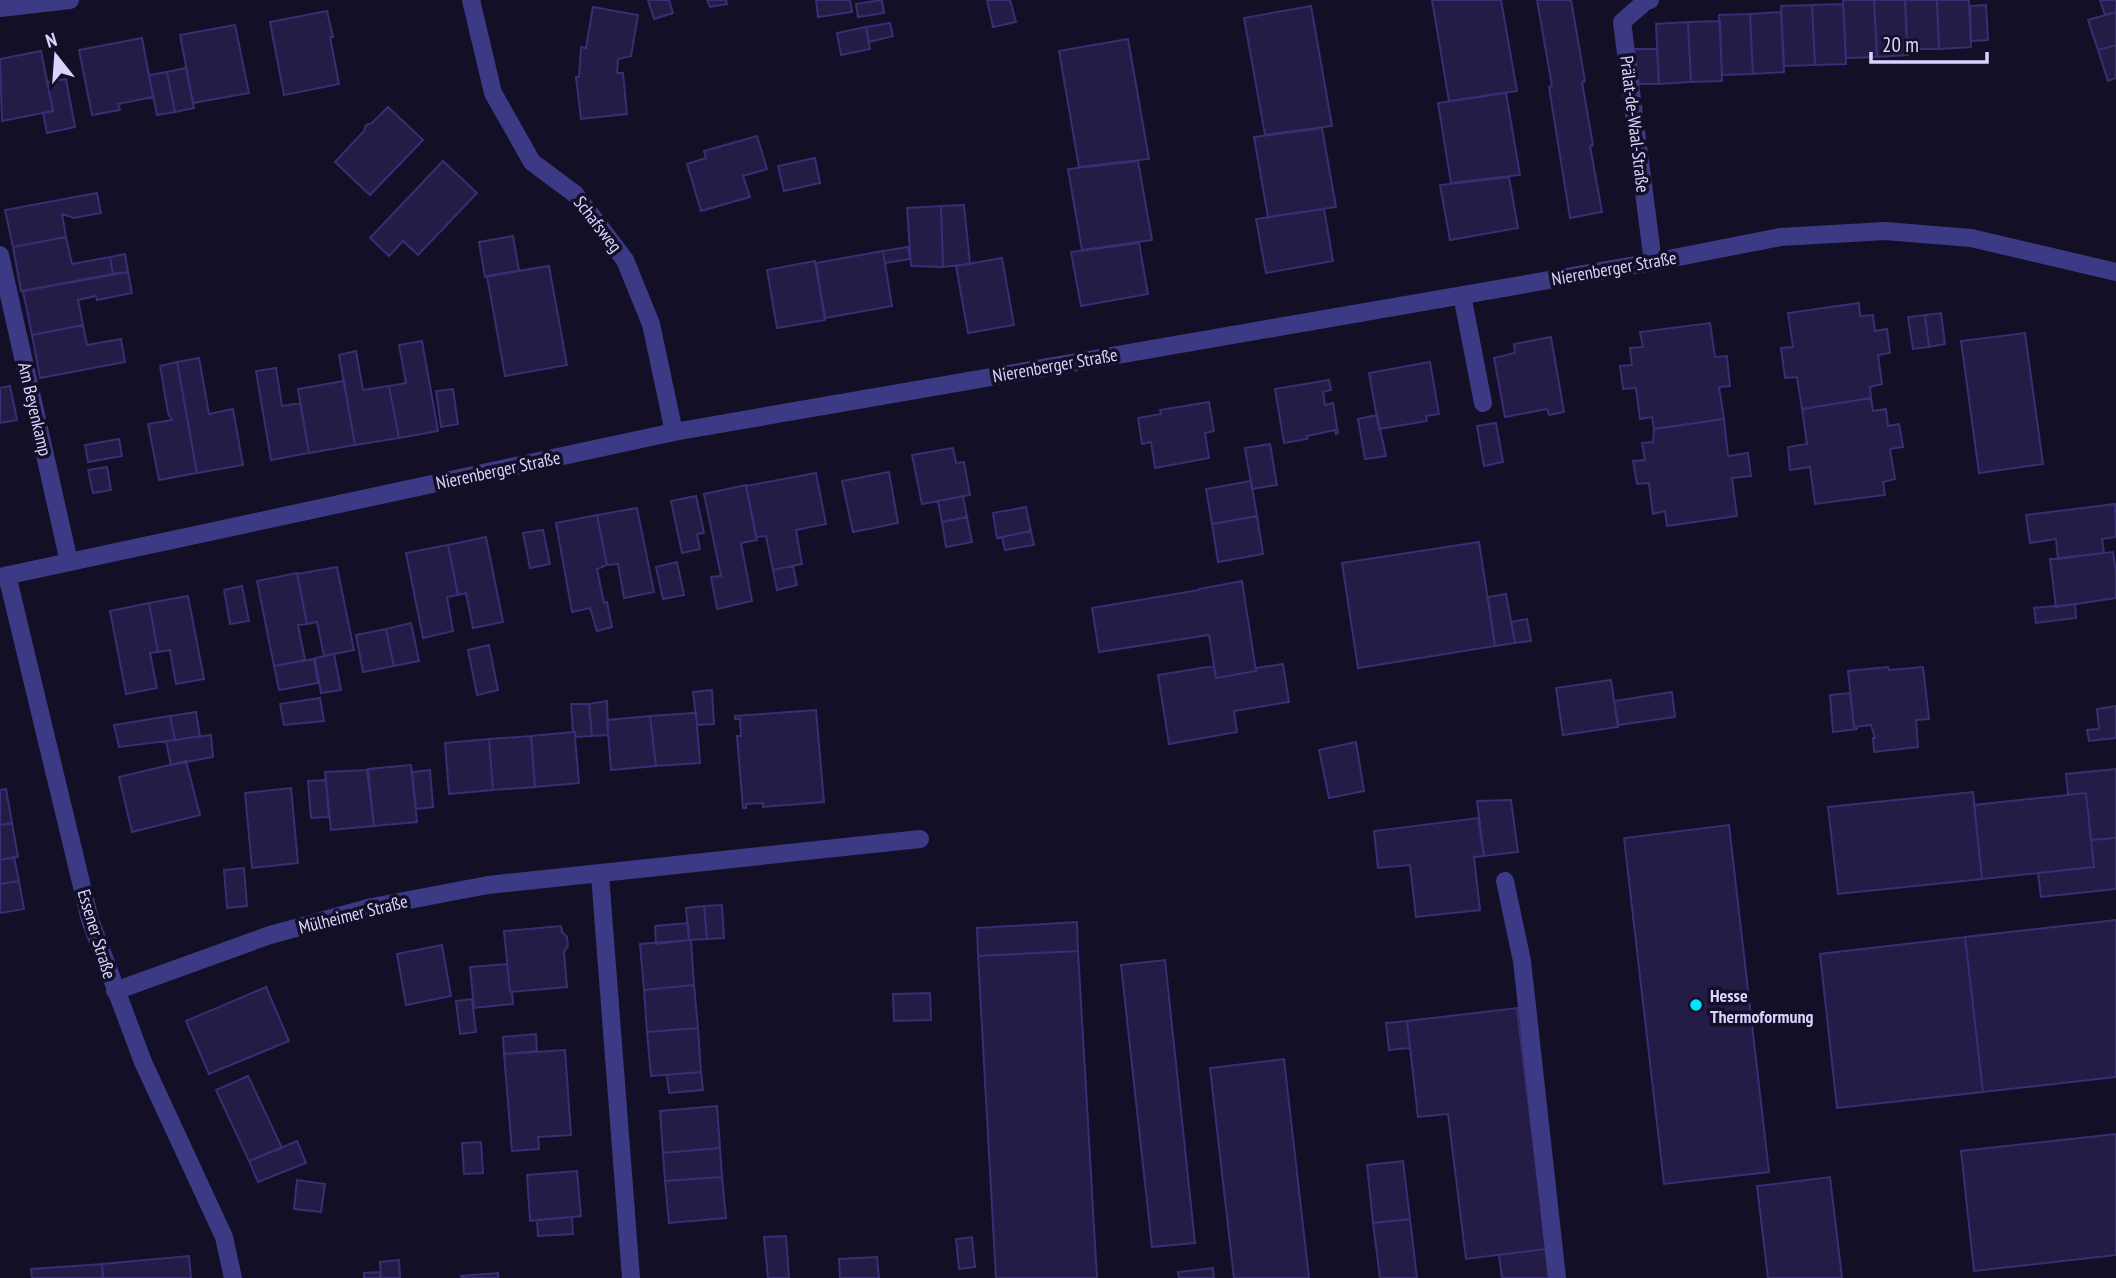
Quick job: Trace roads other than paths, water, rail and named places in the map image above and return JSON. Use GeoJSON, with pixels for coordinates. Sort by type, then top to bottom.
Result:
{"type":"FeatureCollection","features":[{"type":"Feature","properties":{"kind":"street"},"geometry":{"type":"LineString","coordinates":[[0,8],[70,0]]}},
{"type":"Feature","properties":{"kind":"street","name":"Schafsweg"},"geometry":{"type":"LineString","coordinates":[[471,0],[493,93],[532,162],[575,194],[625,260],[651,324],[674,432]]}},
{"type":"Feature","properties":{"kind":"street","name":"Prälat-de-Waal-Straße"},"geometry":{"type":"LineString","coordinates":[[1650,0],[1622,22],[1653,262]]}},
{"type":"Feature","properties":{"kind":"street","name":"Nierenberger Straße"},"geometry":{"type":"LineString","coordinates":[[4,576],[674,432],[1653,262],[1780,237],[1885,231],[1971,238],[2116,272]]}},
{"type":"Feature","properties":{"kind":"street","name":"Am Beyenkamp"},"geometry":{"type":"LineString","coordinates":[[0,255],[69,562]]}},
{"type":"Feature","properties":{"kind":"street"},"geometry":{"type":"LineString","coordinates":[[1462,295],[1483,403]]}},
{"type":"Feature","properties":{"kind":"street","name":"Essener Straße"},"geometry":{"type":"LineString","coordinates":[[4,576],[90,920],[143,1062],[224,1237],[233,1278]]}},
{"type":"Feature","properties":{"kind":"street","name":"Mülheimer Straße"},"geometry":{"type":"LineString","coordinates":[[115,991],[270,935],[372,907],[488,886],[920,839]]}},
{"type":"Feature","properties":{"kind":"street"},"geometry":{"type":"LineString","coordinates":[[600,874],[631,1278]]}},
{"type":"Feature","properties":{"kind":"street"},"geometry":{"type":"LineString","coordinates":[[1505,881],[1522,961],[1558,1278]]}},
{"type":"Feature","properties":{"kind":"place","name":"Hesse Thermoformung"},"geometry":{"type":"Point","coordinates":[1696,1005]}}]}
